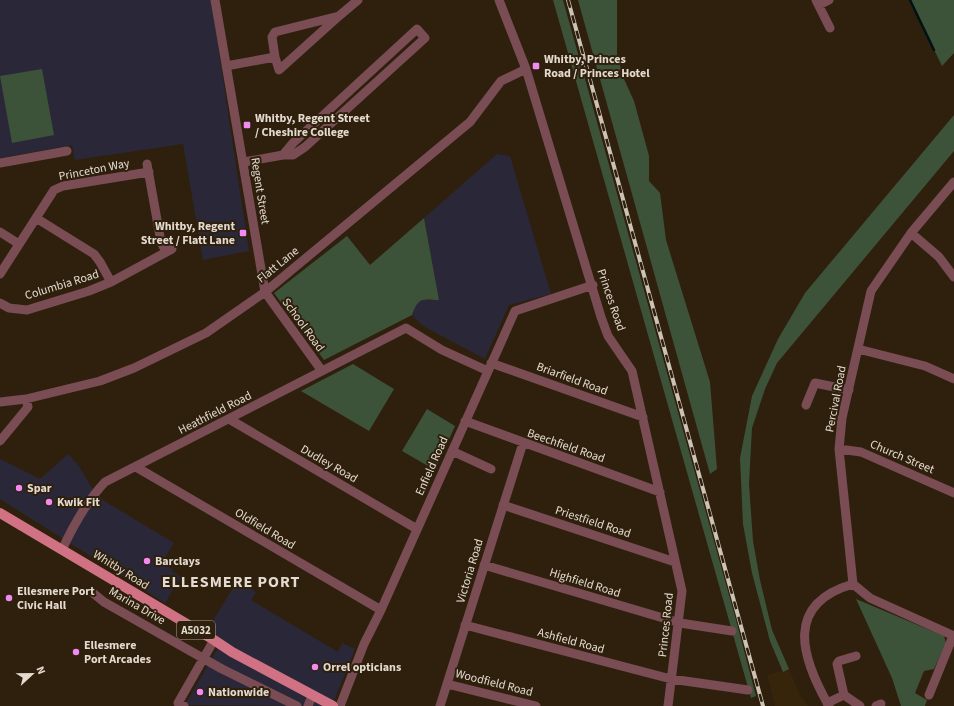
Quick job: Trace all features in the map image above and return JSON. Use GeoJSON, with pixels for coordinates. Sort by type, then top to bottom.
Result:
{"type":"FeatureCollection","features":[{"type":"Feature","properties":{"kind":"main road","name":"Whitby Road"},"geometry":{"type":"LineString","coordinates":[[0,513],[232,652],[333,706]]}},
{"type":"Feature","properties":{"kind":"street","name":"Regent Street"},"geometry":{"type":"LineString","coordinates":[[215,0],[244,162],[265,292]]}},
{"type":"Feature","properties":{"kind":"street"},"geometry":{"type":"LineString","coordinates":[[339,16],[275,32],[272,37],[275,57],[279,70],[358,0]]}},
{"type":"Feature","properties":{"kind":"street","name":"Princes Road"},"geometry":{"type":"LineString","coordinates":[[499,0],[526,69],[608,336],[632,371],[682,591],[680,623],[668,706]]}},
{"type":"Feature","properties":{"kind":"street"},"geometry":{"type":"LineString","coordinates":[[829,0],[817,3],[830,28]]}},
{"type":"Feature","properties":{"kind":"street"},"geometry":{"type":"LineString","coordinates":[[244,162],[283,155],[293,155],[305,147],[425,38],[417,29],[293,143],[283,155]]}},
{"type":"Feature","properties":{"kind":"street"},"geometry":{"type":"LineString","coordinates":[[226,66],[275,57]]}},
{"type":"Feature","properties":{"kind":"street","name":"Flatt Lane"},"geometry":{"type":"LineString","coordinates":[[0,402],[26,399],[89,385],[134,368],[206,334],[265,292],[470,122],[501,81],[526,69]]}},
{"type":"Feature","properties":{"kind":"street"},"geometry":{"type":"LineString","coordinates":[[358,84],[365,92]]}},
{"type":"Feature","properties":{"kind":"street"},"geometry":{"type":"LineString","coordinates":[[0,163],[67,151]]}},
{"type":"Feature","properties":{"kind":"street","name":"Princeton Way"},"geometry":{"type":"LineString","coordinates":[[0,274],[51,193],[63,186],[148,168],[161,242],[169,251]]}},
{"type":"Feature","properties":{"kind":"street","name":"Percival Road"},"geometry":{"type":"LineString","coordinates":[[853,584],[839,449],[842,418],[871,291],[911,233],[954,182]]}},
{"type":"Feature","properties":{"kind":"street"},"geometry":{"type":"LineString","coordinates":[[36,218],[94,254],[100,262],[110,282]]}},
{"type":"Feature","properties":{"kind":"street"},"geometry":{"type":"LineString","coordinates":[[0,232],[19,244]]}},
{"type":"Feature","properties":{"kind":"street"},"geometry":{"type":"LineString","coordinates":[[911,233],[939,257],[954,277]]}},
{"type":"Feature","properties":{"kind":"street","name":"Columbia Road"},"geometry":{"type":"LineString","coordinates":[[0,304],[9,308],[27,310],[89,291],[110,282],[169,251]]}},
{"type":"Feature","properties":{"kind":"street","name":"Enfield Road"},"geometry":{"type":"LineString","coordinates":[[340,706],[364,644],[381,610],[515,311],[593,286]]}},
{"type":"Feature","properties":{"kind":"street","name":"School Road"},"geometry":{"type":"LineString","coordinates":[[265,292],[322,371]]}},
{"type":"Feature","properties":{"kind":"street","name":"Briarfield Road"},"geometry":{"type":"LineString","coordinates":[[406,328],[442,350],[643,418]]}},
{"type":"Feature","properties":{"kind":"street","name":"Heathfield Road"},"geometry":{"type":"LineString","coordinates":[[62,550],[69,534],[94,493],[105,482],[406,328]]}},
{"type":"Feature","properties":{"kind":"street"},"geometry":{"type":"LineString","coordinates":[[858,349],[925,366],[954,379]]}},
{"type":"Feature","properties":{"kind":"street"},"geometry":{"type":"LineString","coordinates":[[806,405],[815,383],[848,390]]}},
{"type":"Feature","properties":{"kind":"street"},"geometry":{"type":"LineString","coordinates":[[0,442],[28,407],[26,399]]}},
{"type":"Feature","properties":{"kind":"street","name":"Dudley Road"},"geometry":{"type":"LineString","coordinates":[[229,419],[417,529]]}},
{"type":"Feature","properties":{"kind":"street","name":"Beechfield Road"},"geometry":{"type":"LineString","coordinates":[[465,421],[660,492]]}},
{"type":"Feature","properties":{"kind":"street","name":"Victoria Road"},"geometry":{"type":"LineString","coordinates":[[440,706],[522,443]]}},
{"type":"Feature","properties":{"kind":"street","name":"Church Street"},"geometry":{"type":"LineString","coordinates":[[839,449],[861,452],[954,493]]}},
{"type":"Feature","properties":{"kind":"street"},"geometry":{"type":"LineString","coordinates":[[452,451],[491,469]]}},
{"type":"Feature","properties":{"kind":"street","name":"Oldfield Road"},"geometry":{"type":"LineString","coordinates":[[136,466],[381,610]]}},
{"type":"Feature","properties":{"kind":"street","name":"Priestfield Road"},"geometry":{"type":"LineString","coordinates":[[503,505],[675,562]]}},
{"type":"Feature","properties":{"kind":"street","name":"Highfield Road"},"geometry":{"type":"LineString","coordinates":[[484,565],[680,623],[732,631]]}},
{"type":"Feature","properties":{"kind":"street"},"geometry":{"type":"LineString","coordinates":[[844,695],[828,705],[806,656],[804,635],[805,623],[812,609],[819,601],[830,593],[853,584],[870,598],[953,636],[929,695]]}},
{"type":"Feature","properties":{"kind":"street","name":"Marina Drive"},"geometry":{"type":"LineString","coordinates":[[94,593],[104,602],[222,669],[297,706]]}},
{"type":"Feature","properties":{"kind":"street","name":"Ashfield Road"},"geometry":{"type":"LineString","coordinates":[[465,625],[671,679],[748,690]]}},
{"type":"Feature","properties":{"kind":"street"},"geometry":{"type":"LineString","coordinates":[[181,704],[203,657],[214,640]]}},
{"type":"Feature","properties":{"kind":"street"},"geometry":{"type":"LineString","coordinates":[[856,656],[839,661],[838,664],[844,695],[860,706]]}},
{"type":"Feature","properties":{"kind":"street","name":"Woodfield Road"},"geometry":{"type":"LineString","coordinates":[[447,684],[536,706]]}},
{"type":"Feature","properties":{"kind":"street"},"geometry":{"type":"LineString","coordinates":[[308,706],[312,696]]}},
{"type":"Feature","properties":{"kind":"shaded area"},"geometry":{"type":"Polygon","coordinates":[[[0,0],[211,0],[249,251],[203,260],[183,144],[75,160],[72,145],[0,158],[0,0]]]}},
{"type":"Feature","properties":{"kind":"shaded area"},"geometry":{"type":"Polygon","coordinates":[[[497,154],[510,156],[551,294],[509,305],[485,359],[423,326],[412,315],[416,303],[421,300],[439,300],[424,218],[497,154]]]}},
{"type":"Feature","properties":{"kind":"shaded area"},"geometry":{"type":"Polygon","coordinates":[[[68,454],[79,466],[90,485],[104,501],[174,543],[161,564],[173,569],[172,571],[181,577],[165,603],[0,499],[0,459],[40,479],[68,454]]]}},
{"type":"Feature","properties":{"kind":"shaded area"},"geometry":{"type":"Polygon","coordinates":[[[238,580],[256,592],[251,600],[338,652],[342,643],[355,649],[332,706],[185,705],[219,646],[203,637],[238,580]]]}},
{"type":"Feature","properties":{"kind":"shaded area"},"geometry":{"type":"Polygon","coordinates":[[[789,669],[800,695],[808,706],[775,706],[767,675],[789,669]]]}},
{"type":"Feature","properties":{"kind":"green space"},"geometry":{"type":"Polygon","coordinates":[[[553,0],[563,0],[736,620],[756,696],[751,698],[553,0]]]}},
{"type":"Feature","properties":{"kind":"green space"},"geometry":{"type":"Polygon","coordinates":[[[578,0],[617,0],[617,55],[624,79],[634,101],[649,156],[649,181],[660,193],[666,240],[710,382],[717,469],[710,474],[578,0]]]}},
{"type":"Feature","properties":{"kind":"green space"},"geometry":{"type":"Polygon","coordinates":[[[910,0],[954,0],[954,53],[942,66],[910,0]]]}},
{"type":"Feature","properties":{"kind":"green space"},"geometry":{"type":"Polygon","coordinates":[[[42,69],[54,135],[12,143],[0,76],[42,69]]]}},
{"type":"Feature","properties":{"kind":"green space"},"geometry":{"type":"Polygon","coordinates":[[[954,115],[954,151],[777,363],[765,389],[752,428],[749,484],[753,541],[760,580],[772,630],[789,669],[783,672],[770,641],[752,573],[743,524],[740,458],[752,396],[778,339],[805,293],[954,115]]]}},
{"type":"Feature","properties":{"kind":"green space"},"geometry":{"type":"Polygon","coordinates":[[[424,218],[439,300],[421,300],[416,305],[412,315],[324,360],[274,293],[347,236],[370,265],[424,218]]]}},
{"type":"Feature","properties":{"kind":"green space"},"geometry":{"type":"Polygon","coordinates":[[[353,364],[394,389],[369,431],[301,391],[353,364]]]}},
{"type":"Feature","properties":{"kind":"green space"},"geometry":{"type":"Polygon","coordinates":[[[427,409],[455,426],[435,470],[402,451],[427,409]]]}},
{"type":"Feature","properties":{"kind":"green space"},"geometry":{"type":"Polygon","coordinates":[[[856,599],[944,636],[946,643],[934,669],[924,671],[915,693],[927,700],[925,706],[901,706],[892,678],[856,599]]]}},
{"type":"Feature","properties":{"kind":"waterway"},"geometry":{"type":"LineString","coordinates":[[910,0],[934,50]]}},
{"type":"Feature","properties":{"kind":"railway"},"geometry":{"type":"LineString","coordinates":[[568,0],[763,706]]}},
{"type":"Feature","properties":{"kind":"place","name":"Whitby, Princes Road / Princes Hotel"},"geometry":{"type":"Point","coordinates":[536,66]}},
{"type":"Feature","properties":{"kind":"place","name":"Whitby, Regent Street / Cheshire College"},"geometry":{"type":"Point","coordinates":[247,125]}},
{"type":"Feature","properties":{"kind":"place","name":"Whitby, Regent Street / Flatt Lane"},"geometry":{"type":"Point","coordinates":[243,233]}},
{"type":"Feature","properties":{"kind":"place","name":"Spar"},"geometry":{"type":"Point","coordinates":[19,488]}},
{"type":"Feature","properties":{"kind":"place","name":"Kwik Fit"},"geometry":{"type":"Point","coordinates":[49,502]}},
{"type":"Feature","properties":{"kind":"place","name":"Barclays"},"geometry":{"type":"Point","coordinates":[147,561]}},
{"type":"Feature","properties":{"kind":"place","name":"Ellesmere Port Civic Hall"},"geometry":{"type":"Point","coordinates":[9,598]}},
{"type":"Feature","properties":{"kind":"place","name":"Ellesmere Port Arcades"},"geometry":{"type":"Point","coordinates":[76,652]}},
{"type":"Feature","properties":{"kind":"place","name":"Orrel opticians"},"geometry":{"type":"Point","coordinates":[315,667]}},
{"type":"Feature","properties":{"kind":"place","name":"Nationwide"},"geometry":{"type":"Point","coordinates":[200,692]}},
{"type":"Feature","properties":{"kind":"district","name":"ELLESMERE PORT"},"geometry":{"type":"Point","coordinates":[231,582]}}]}
